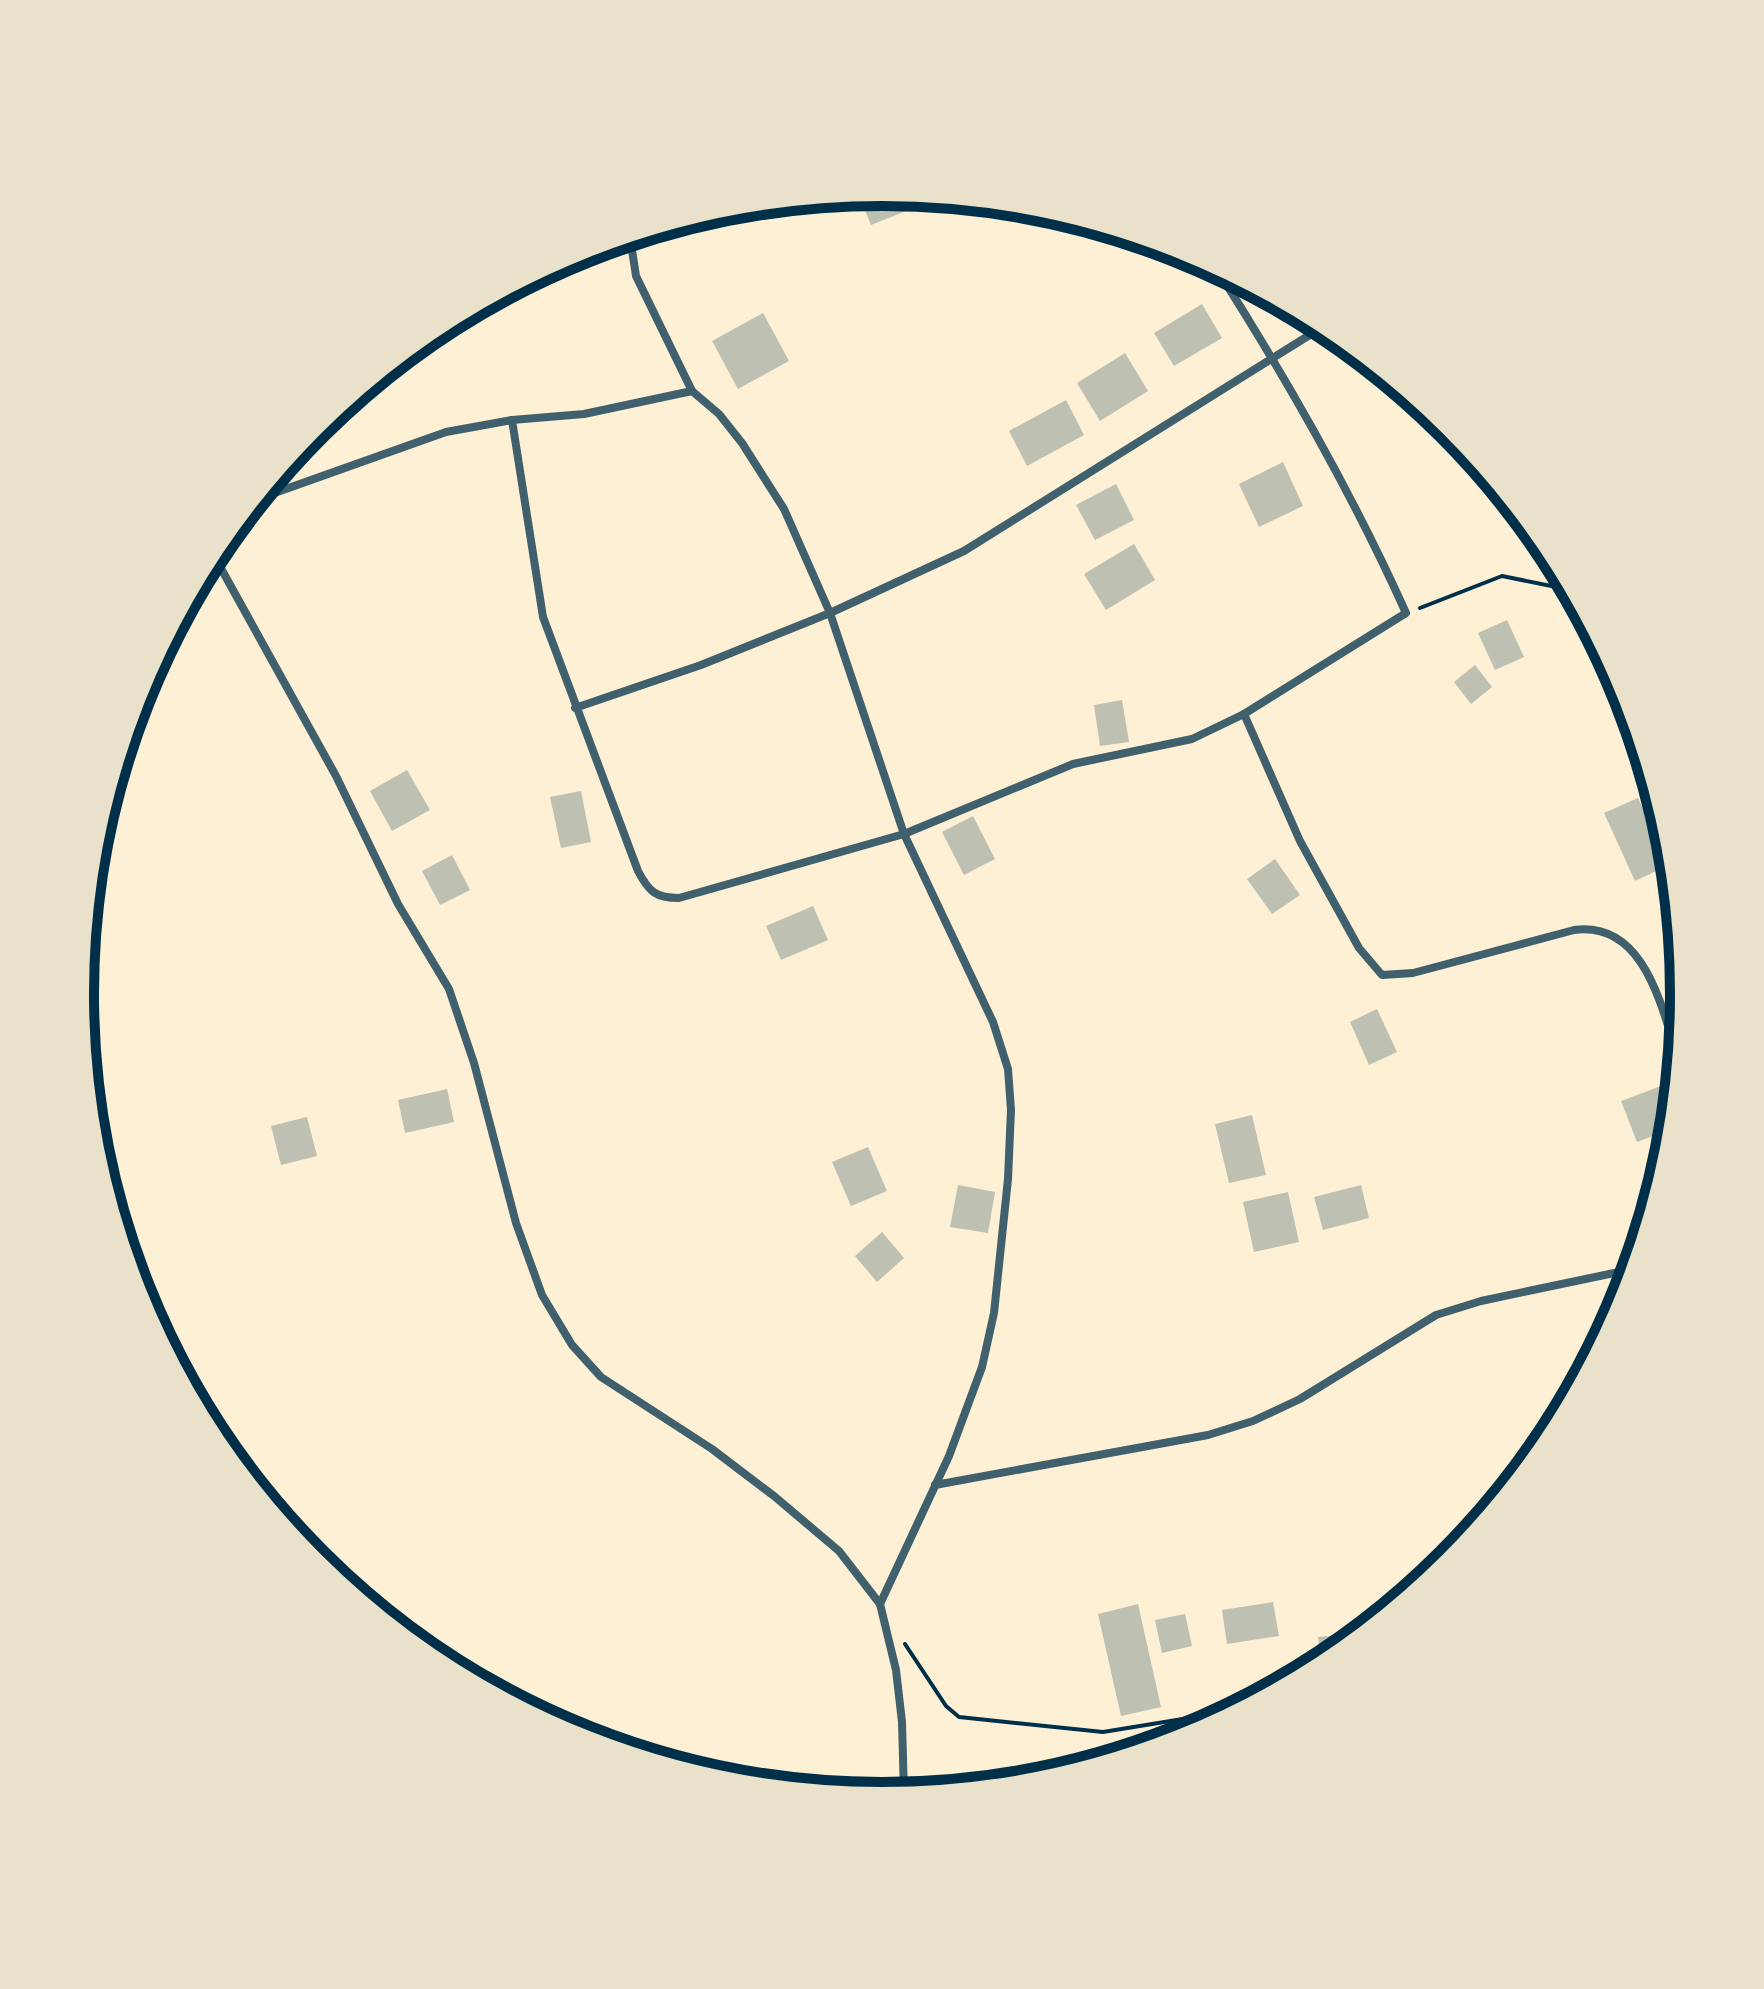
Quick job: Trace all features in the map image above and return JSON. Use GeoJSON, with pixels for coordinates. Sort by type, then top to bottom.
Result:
{"type":"FeatureCollection","features":[{"type":"Feature","properties":{"kind":"street"},"geometry":{"type":"LineString","coordinates":[[632,247],[636,276],[692,391],[719,414],[762,472],[784,509],[830,613],[904,834],[993,1022],[1008,1069],[1011,1110],[994,1313],[982,1367],[935,1485],[880,1604]]}},
{"type":"Feature","properties":{"kind":"street"},"geometry":{"type":"LineString","coordinates":[[512,420],[537,590],[551,644],[647,889],[660,898],[679,898],[904,834],[1057,770],[1091,759],[1168,747],[1244,714],[1406,613],[1374,542],[1273,357],[1228,287]]}},
{"type":"Feature","properties":{"kind":"street"},"geometry":{"type":"LineString","coordinates":[[575,708],[701,665],[830,613],[964,551],[1311,334]]}},
{"type":"Feature","properties":{"kind":"street"},"geometry":{"type":"LineString","coordinates":[[276,492],[446,432],[512,420],[584,414],[692,391]]}},
{"type":"Feature","properties":{"kind":"street"},"geometry":{"type":"LineString","coordinates":[[220,567],[323,751],[398,904],[449,989],[542,1295],[572,1345],[618,1390],[712,1449],[774,1496],[839,1551],[880,1604],[896,1670],[902,1722],[904,1782]]}},
{"type":"Feature","properties":{"kind":"street"},"geometry":{"type":"LineString","coordinates":[[1244,714],[1300,841],[1359,948],[1382,975],[1413,973],[1592,927],[1613,933],[1631,949],[1643,966],[1669,1028]]}},
{"type":"Feature","properties":{"kind":"street"},"geometry":{"type":"LineString","coordinates":[[935,1485],[1208,1435],[1253,1421],[1300,1399],[1436,1315],[1481,1301],[1619,1272]]}},
{"type":"Feature","properties":{"kind":"path"},"geometry":{"type":"LineString","coordinates":[[1406,613],[1502,576],[1556,587]]}},
{"type":"Feature","properties":{"kind":"path"},"geometry":{"type":"LineString","coordinates":[[897,1631],[946,1706],[959,1717],[1103,1732],[1196,1717]]}},
{"type":"Feature","properties":{"kind":"building"},"geometry":{"type":"Polygon","coordinates":[[[864,207],[916,207],[871,225],[864,207]]]}},
{"type":"Feature","properties":{"kind":"building"},"geometry":{"type":"Polygon","coordinates":[[[1202,304],[1222,338],[1174,366],[1154,333],[1202,304]]]}},
{"type":"Feature","properties":{"kind":"building"},"geometry":{"type":"Polygon","coordinates":[[[763,313],[789,361],[738,389],[712,341],[763,313]]]}},
{"type":"Feature","properties":{"kind":"building"},"geometry":{"type":"Polygon","coordinates":[[[1125,353],[1148,391],[1100,421],[1077,383],[1125,353]]]}},
{"type":"Feature","properties":{"kind":"building"},"geometry":{"type":"Polygon","coordinates":[[[1066,400],[1084,435],[1027,466],[1009,431],[1066,400]]]}},
{"type":"Feature","properties":{"kind":"building"},"geometry":{"type":"Polygon","coordinates":[[[1283,462],[1303,506],[1259,527],[1239,484],[1283,462]]]}},
{"type":"Feature","properties":{"kind":"building"},"geometry":{"type":"Polygon","coordinates":[[[1116,484],[1134,520],[1095,540],[1076,505],[1116,484]]]}},
{"type":"Feature","properties":{"kind":"building"},"geometry":{"type":"Polygon","coordinates":[[[1134,544],[1155,580],[1106,610],[1084,574],[1134,544]]]}},
{"type":"Feature","properties":{"kind":"building"},"geometry":{"type":"Polygon","coordinates":[[[1507,620],[1524,657],[1495,670],[1478,633],[1507,620]]]}},
{"type":"Feature","properties":{"kind":"building"},"geometry":{"type":"Polygon","coordinates":[[[1475,665],[1492,687],[1471,704],[1454,682],[1475,665]]]}},
{"type":"Feature","properties":{"kind":"building"},"geometry":{"type":"Polygon","coordinates":[[[1122,700],[1129,742],[1100,746],[1094,705],[1122,700]]]}},
{"type":"Feature","properties":{"kind":"building"},"geometry":{"type":"Polygon","coordinates":[[[407,770],[430,810],[392,831],[370,791],[407,770]]]}},
{"type":"Feature","properties":{"kind":"building"},"geometry":{"type":"Polygon","coordinates":[[[581,791],[591,842],[561,848],[550,797],[581,791]]]}},
{"type":"Feature","properties":{"kind":"building"},"geometry":{"type":"Polygon","coordinates":[[[1638,798],[1652,828],[1659,869],[1635,881],[1604,813],[1638,798]]]}},
{"type":"Feature","properties":{"kind":"building"},"geometry":{"type":"Polygon","coordinates":[[[973,816],[995,859],[964,875],[942,832],[973,816]]]}},
{"type":"Feature","properties":{"kind":"building"},"geometry":{"type":"Polygon","coordinates":[[[452,855],[470,890],[440,905],[422,871],[452,855]]]}},
{"type":"Feature","properties":{"kind":"building"},"geometry":{"type":"Polygon","coordinates":[[[1275,859],[1300,895],[1272,914],[1247,879],[1275,859]]]}},
{"type":"Feature","properties":{"kind":"building"},"geometry":{"type":"Polygon","coordinates":[[[813,906],[828,940],[781,960],[766,926],[813,906]]]}},
{"type":"Feature","properties":{"kind":"building"},"geometry":{"type":"Polygon","coordinates":[[[1377,1009],[1397,1052],[1369,1065],[1350,1022],[1377,1009]]]}},
{"type":"Feature","properties":{"kind":"building"},"geometry":{"type":"Polygon","coordinates":[[[1661,1086],[1663,1092],[1657,1134],[1637,1142],[1621,1101],[1661,1086]]]}},
{"type":"Feature","properties":{"kind":"building"},"geometry":{"type":"Polygon","coordinates":[[[447,1089],[454,1122],[405,1133],[398,1100],[447,1089]]]}},
{"type":"Feature","properties":{"kind":"building"},"geometry":{"type":"Polygon","coordinates":[[[1252,1115],[1266,1175],[1229,1183],[1215,1124],[1252,1115]]]}},
{"type":"Feature","properties":{"kind":"building"},"geometry":{"type":"Polygon","coordinates":[[[307,1117],[317,1156],[281,1165],[271,1126],[307,1117]]]}},
{"type":"Feature","properties":{"kind":"building"},"geometry":{"type":"Polygon","coordinates":[[[868,1147],[887,1191],[851,1206],[832,1162],[868,1147]]]}},
{"type":"Feature","properties":{"kind":"building"},"geometry":{"type":"Polygon","coordinates":[[[958,1185],[995,1192],[988,1233],[950,1227],[958,1185]]]}},
{"type":"Feature","properties":{"kind":"building"},"geometry":{"type":"Polygon","coordinates":[[[1361,1185],[1369,1218],[1323,1230],[1314,1197],[1361,1185]]]}},
{"type":"Feature","properties":{"kind":"building"},"geometry":{"type":"Polygon","coordinates":[[[1288,1192],[1299,1242],[1254,1252],[1243,1202],[1288,1192]]]}},
{"type":"Feature","properties":{"kind":"building"},"geometry":{"type":"Polygon","coordinates":[[[882,1232],[904,1258],[877,1282],[855,1256],[882,1232]]]}},
{"type":"Feature","properties":{"kind":"building"},"geometry":{"type":"Polygon","coordinates":[[[1273,1602],[1279,1636],[1227,1644],[1222,1610],[1273,1602]]]}},
{"type":"Feature","properties":{"kind":"building"},"geometry":{"type":"Polygon","coordinates":[[[1138,1604],[1161,1707],[1121,1716],[1098,1614],[1138,1604]]]}},
{"type":"Feature","properties":{"kind":"building"},"geometry":{"type":"Polygon","coordinates":[[[1185,1614],[1192,1646],[1162,1653],[1155,1620],[1185,1614]]]}},
{"type":"Feature","properties":{"kind":"building"},"geometry":{"type":"Polygon","coordinates":[[[1341,1635],[1320,1650],[1318,1637],[1341,1635]]]}}]}
